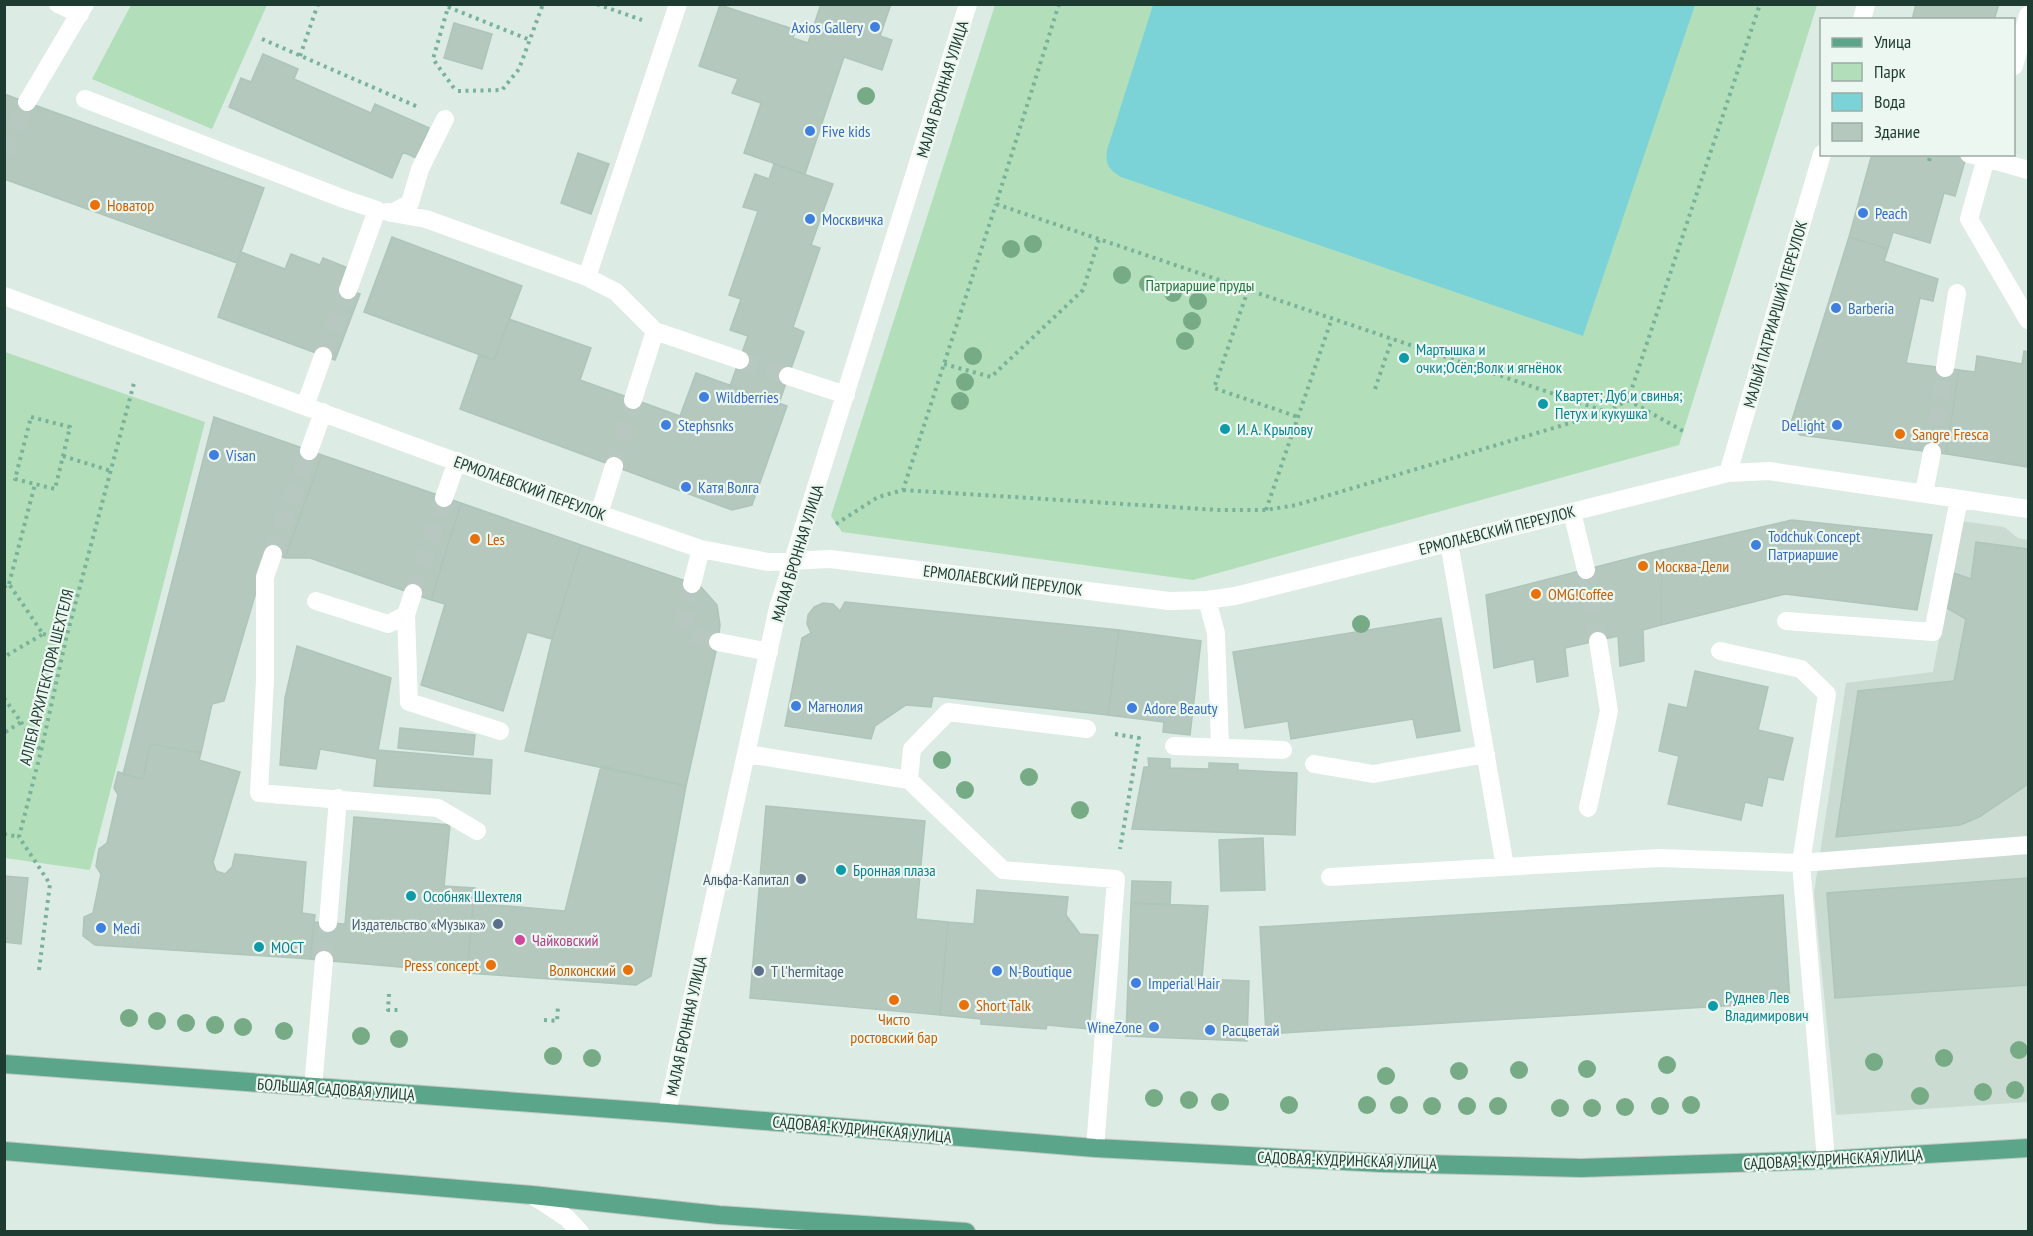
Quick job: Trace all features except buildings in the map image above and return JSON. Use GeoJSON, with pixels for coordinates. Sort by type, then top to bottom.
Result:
{"type":"FeatureCollection","features":[{"type":"Feature","properties":{"kind":"main road","name":"БОЛЬШАЯ САДОВАЯ УЛИЦА"},"geometry":{"type":"LineString","coordinates":[[4,1064],[667,1113]]}},
{"type":"Feature","properties":{"kind":"main road","name":"САДОВАЯ-КУДРИНСКАЯ УЛИЦА"},"geometry":{"type":"LineString","coordinates":[[667,1113],[1095,1148],[1382,1163],[1581,1168],[1826,1160],[2028,1148]]}},
{"type":"Feature","properties":{"kind":"main road"},"geometry":{"type":"LineString","coordinates":[[4,1151],[532,1195],[719,1215],[950,1231]]}},
{"type":"Feature","properties":{"kind":"street"},"geometry":{"type":"LineString","coordinates":[[27,102],[82,9],[58,4]]}},
{"type":"Feature","properties":{"kind":"street"},"geometry":{"type":"LineString","coordinates":[[587,277],[678,4]]}},
{"type":"Feature","properties":{"kind":"street","name":"МАЛАЯ БРОННАЯ УЛИЦА"},"geometry":{"type":"LineString","coordinates":[[667,1113],[778,608],[968,4]]}},
{"type":"Feature","properties":{"kind":"street"},"geometry":{"type":"LineString","coordinates":[[2015,59],[2028,15]]}},
{"type":"Feature","properties":{"kind":"street"},"geometry":{"type":"LineString","coordinates":[[85,99],[333,195],[385,212],[426,219],[587,277],[615,292],[655,331],[740,360]]}},
{"type":"Feature","properties":{"kind":"street"},"geometry":{"type":"LineString","coordinates":[[348,290],[385,212],[410,203],[420,169],[445,119]]}},
{"type":"Feature","properties":{"kind":"street","name":"МАЛЫЙ ПАТРИАРШИЙ ПЕРЕУЛОК"},"geometry":{"type":"LineString","coordinates":[[1728,473],[1821,156]]}},
{"type":"Feature","properties":{"kind":"street"},"geometry":{"type":"LineString","coordinates":[[2028,170],[1981,156],[1970,219],[2028,320]]}},
{"type":"Feature","properties":{"kind":"street"},"geometry":{"type":"LineString","coordinates":[[1945,368],[1957,293]]}},
{"type":"Feature","properties":{"kind":"street","name":"ЕРМОЛАЕВСКИЙ ПЕРЕУЛОК"},"geometry":{"type":"LineString","coordinates":[[4,296],[599,514],[701,549],[768,562],[830,559],[1169,601],[1207,600],[1234,596],[1728,473],[1769,471],[2028,509]]}},
{"type":"Feature","properties":{"kind":"street"},"geometry":{"type":"LineString","coordinates":[[633,400],[655,331]]}},
{"type":"Feature","properties":{"kind":"street"},"geometry":{"type":"LineString","coordinates":[[305,405],[323,356]]}},
{"type":"Feature","properties":{"kind":"street"},"geometry":{"type":"LineString","coordinates":[[788,376],[846,395]]}},
{"type":"Feature","properties":{"kind":"street"},"geometry":{"type":"LineString","coordinates":[[309,452],[323,412]]}},
{"type":"Feature","properties":{"kind":"street"},"geometry":{"type":"LineString","coordinates":[[1924,493],[1932,452]]}},
{"type":"Feature","properties":{"kind":"street"},"geometry":{"type":"LineString","coordinates":[[444,498],[457,461]]}},
{"type":"Feature","properties":{"kind":"street"},"geometry":{"type":"LineString","coordinates":[[599,514],[614,466]]}},
{"type":"Feature","properties":{"kind":"street"},"geometry":{"type":"LineString","coordinates":[[1786,621],[1934,632],[1959,499]]}},
{"type":"Feature","properties":{"kind":"street"},"geometry":{"type":"LineString","coordinates":[[1572,512],[1586,570]]}},
{"type":"Feature","properties":{"kind":"street"},"geometry":{"type":"LineString","coordinates":[[1449,542],[1505,867]]}},
{"type":"Feature","properties":{"kind":"street"},"geometry":{"type":"LineString","coordinates":[[692,584],[701,549]]}},
{"type":"Feature","properties":{"kind":"street"},"geometry":{"type":"LineString","coordinates":[[273,554],[265,577],[266,680],[259,793],[438,807],[477,831]]}},
{"type":"Feature","properties":{"kind":"street"},"geometry":{"type":"LineString","coordinates":[[413,593],[406,615],[409,702],[500,731]]}},
{"type":"Feature","properties":{"kind":"street"},"geometry":{"type":"LineString","coordinates":[[1207,600],[1216,633],[1220,747]]}},
{"type":"Feature","properties":{"kind":"street"},"geometry":{"type":"LineString","coordinates":[[316,601],[388,624],[406,615]]}},
{"type":"Feature","properties":{"kind":"street"},"geometry":{"type":"LineString","coordinates":[[1588,808],[1610,711],[1598,641]]}},
{"type":"Feature","properties":{"kind":"street"},"geometry":{"type":"LineString","coordinates":[[718,642],[769,652]]}},
{"type":"Feature","properties":{"kind":"street"},"geometry":{"type":"LineString","coordinates":[[1720,651],[1801,669],[1827,694],[1801,863],[1826,1160]]}},
{"type":"Feature","properties":{"kind":"street"},"geometry":{"type":"LineString","coordinates":[[909,780],[912,748],[948,712],[1087,729]]}},
{"type":"Feature","properties":{"kind":"street"},"geometry":{"type":"LineString","coordinates":[[1174,746],[1283,750]]}},
{"type":"Feature","properties":{"kind":"street"},"geometry":{"type":"LineString","coordinates":[[747,754],[909,780],[1003,870],[1116,879],[1095,1148]]}},
{"type":"Feature","properties":{"kind":"street"},"geometry":{"type":"LineString","coordinates":[[1314,764],[1373,774],[1486,754]]}},
{"type":"Feature","properties":{"kind":"street"},"geometry":{"type":"LineString","coordinates":[[327,923],[338,798]]}},
{"type":"Feature","properties":{"kind":"street"},"geometry":{"type":"LineString","coordinates":[[1330,877],[1659,858],[1801,863],[2028,845]]}},
{"type":"Feature","properties":{"kind":"street"},"geometry":{"type":"LineString","coordinates":[[313,1088],[324,960]]}},
{"type":"Feature","properties":{"kind":"street"},"geometry":{"type":"LineString","coordinates":[[532,1195],[567,1218],[580,1232]]}},
{"type":"Feature","properties":{"kind":"path"},"geometry":{"type":"LineString","coordinates":[[300,56],[318,4]]}},
{"type":"Feature","properties":{"kind":"path"},"geometry":{"type":"LineString","coordinates":[[457,91],[502,90],[519,69],[543,4]]}},
{"type":"Feature","properties":{"kind":"path"},"geometry":{"type":"LineString","coordinates":[[597,4],[669,30]]}},
{"type":"Feature","properties":{"kind":"path"},"geometry":{"type":"LineString","coordinates":[[903,490],[1059,4]]}},
{"type":"Feature","properties":{"kind":"path"},"geometry":{"type":"LineString","coordinates":[[829,522],[837,525],[878,497],[903,490],[1219,510],[1266,510],[1296,505],[1607,412],[1628,400],[1760,4]]}},
{"type":"Feature","properties":{"kind":"path"},"geometry":{"type":"LineString","coordinates":[[457,91],[433,58],[449,6],[530,40]]}},
{"type":"Feature","properties":{"kind":"path"},"geometry":{"type":"LineString","coordinates":[[262,39],[445,119],[457,91]]}},
{"type":"Feature","properties":{"kind":"path"},"geometry":{"type":"LineString","coordinates":[[1929,161],[1930,156]]}},
{"type":"Feature","properties":{"kind":"path"},"geometry":{"type":"LineString","coordinates":[[996,204],[1607,412]]}},
{"type":"Feature","properties":{"kind":"path"},"geometry":{"type":"LineString","coordinates":[[944,364],[991,377],[1083,290],[1100,239]]}},
{"type":"Feature","properties":{"kind":"path"},"geometry":{"type":"LineString","coordinates":[[1248,290],[1214,388],[1298,417]]}},
{"type":"Feature","properties":{"kind":"path"},"geometry":{"type":"LineString","coordinates":[[1266,510],[1332,318]]}},
{"type":"Feature","properties":{"kind":"path"},"geometry":{"type":"LineString","coordinates":[[1375,389],[1392,339]]}},
{"type":"Feature","properties":{"kind":"path","name":"АЛЛЕЯ АРХИТЕКТОРА ШЕХТЕЛЯ"},"geometry":{"type":"LineString","coordinates":[[19,837],[66,639],[134,383]]}},
{"type":"Feature","properties":{"kind":"path"},"geometry":{"type":"LineString","coordinates":[[1628,400],[1683,431]]}},
{"type":"Feature","properties":{"kind":"path"},"geometry":{"type":"LineString","coordinates":[[31,417],[70,427],[63,456],[55,489],[15,479],[31,417]]}},
{"type":"Feature","properties":{"kind":"path"},"geometry":{"type":"LineString","coordinates":[[63,456],[111,471]]}},
{"type":"Feature","properties":{"kind":"path"},"geometry":{"type":"LineString","coordinates":[[4,587],[9,584],[35,484]]}},
{"type":"Feature","properties":{"kind":"path"},"geometry":{"type":"LineString","coordinates":[[9,584],[43,634]]}},
{"type":"Feature","properties":{"kind":"path"},"geometry":{"type":"LineString","coordinates":[[4,657],[43,634],[66,639]]}},
{"type":"Feature","properties":{"kind":"path"},"geometry":{"type":"LineString","coordinates":[[4,698],[41,750]]}},
{"type":"Feature","properties":{"kind":"path"},"geometry":{"type":"LineString","coordinates":[[4,733],[21,722]]}},
{"type":"Feature","properties":{"kind":"path"},"geometry":{"type":"LineString","coordinates":[[1087,729],[1139,738],[1116,879]]}},
{"type":"Feature","properties":{"kind":"path"},"geometry":{"type":"LineString","coordinates":[[4,834],[19,837],[50,884],[39,970]]}},
{"type":"Feature","properties":{"kind":"path"},"geometry":{"type":"LineString","coordinates":[[389,994],[388,1010],[398,1010]]}},
{"type":"Feature","properties":{"kind":"path"},"geometry":{"type":"LineString","coordinates":[[544,1020],[557,1021],[558,1006]]}},
{"type":"Feature","properties":{"kind":"shaded area"},"geometry":{"type":"Polygon","coordinates":[[[1961,521],[2004,527],[2018,538],[2028,540],[2028,1102],[1836,1115],[1814,893],[1846,683],[1933,672],[1961,521]]]}},
{"type":"Feature","properties":{"kind":"green space"},"geometry":{"type":"Polygon","coordinates":[[[131,5],[267,5],[212,129],[92,79],[131,5]]]}},
{"type":"Feature","properties":{"kind":"green space","name":"Патриаршие пруды"},"geometry":{"type":"Polygon","coordinates":[[[995,5],[1817,5],[1679,445],[1193,580],[842,532],[831,516],[995,5]]]}},
{"type":"Feature","properties":{"kind":"green space"},"geometry":{"type":"Polygon","coordinates":[[[5,352],[205,422],[90,870],[5,858],[5,352]]]}},
{"type":"Feature","properties":{"kind":"water","name":"Патриаршие пруды"},"geometry":{"type":"Polygon","coordinates":[[[1153,5],[1695,5],[1583,336],[1121,177],[1113,172],[1107,163],[1107,150],[1153,5]]]}},
{"type":"Feature","properties":{"kind":"tunnel"},"geometry":{"type":"LineString","coordinates":[[4,153],[27,102]]}},
{"type":"Feature","properties":{"kind":"tunnel"},"geometry":{"type":"LineString","coordinates":[[323,356],[348,290]]}},
{"type":"Feature","properties":{"kind":"tunnel"},"geometry":{"type":"LineString","coordinates":[[740,360],[788,376]]}},
{"type":"Feature","properties":{"kind":"tunnel"},"geometry":{"type":"LineString","coordinates":[[1932,452],[1945,368]]}},
{"type":"Feature","properties":{"kind":"tunnel"},"geometry":{"type":"LineString","coordinates":[[614,466],[633,400]]}},
{"type":"Feature","properties":{"kind":"tunnel"},"geometry":{"type":"LineString","coordinates":[[273,554],[309,451]]}},
{"type":"Feature","properties":{"kind":"tunnel"},"geometry":{"type":"LineString","coordinates":[[413,593],[444,498]]}},
{"type":"Feature","properties":{"kind":"tunnel"},"geometry":{"type":"LineString","coordinates":[[1586,570],[1598,641]]}},
{"type":"Feature","properties":{"kind":"tunnel"},"geometry":{"type":"LineString","coordinates":[[692,584],[686,606],[686,623],[696,635],[718,642]]}},
{"type":"Feature","properties":{"kind":"tunnel"},"geometry":{"type":"LineString","coordinates":[[324,960],[328,923]]}},
{"type":"Feature","properties":{"kind":"place","name":"Axios Gallery"},"geometry":{"type":"Point","coordinates":[875,27]}},
{"type":"Feature","properties":{"kind":"place","name":"Five kids"},"geometry":{"type":"Point","coordinates":[810,131]}},
{"type":"Feature","properties":{"kind":"place","name":"Новатор"},"geometry":{"type":"Point","coordinates":[95,205]}},
{"type":"Feature","properties":{"kind":"place","name":"Peach"},"geometry":{"type":"Point","coordinates":[1863,213]}},
{"type":"Feature","properties":{"kind":"place","name":"Москвичка"},"geometry":{"type":"Point","coordinates":[810,219]}},
{"type":"Feature","properties":{"kind":"place","name":"Barberia"},"geometry":{"type":"Point","coordinates":[1836,308]}},
{"type":"Feature","properties":{"kind":"place","name":"Мартышка и очки;Осёл;Волк и ягнёнок"},"geometry":{"type":"Point","coordinates":[1404,358]}},
{"type":"Feature","properties":{"kind":"place","name":"Wildberries"},"geometry":{"type":"Point","coordinates":[704,397]}},
{"type":"Feature","properties":{"kind":"place","name":"Квартет; Дуб и свинья; Петух и кукушка"},"geometry":{"type":"Point","coordinates":[1543,404]}},
{"type":"Feature","properties":{"kind":"place","name":"Stephsnks"},"geometry":{"type":"Point","coordinates":[666,425]}},
{"type":"Feature","properties":{"kind":"place","name":"DeLight"},"geometry":{"type":"Point","coordinates":[1837,425]}},
{"type":"Feature","properties":{"kind":"place","name":"И. А. Крылову"},"geometry":{"type":"Point","coordinates":[1225,429]}},
{"type":"Feature","properties":{"kind":"place","name":"Sangre Fresca"},"geometry":{"type":"Point","coordinates":[1900,434]}},
{"type":"Feature","properties":{"kind":"place","name":"Visan"},"geometry":{"type":"Point","coordinates":[214,455]}},
{"type":"Feature","properties":{"kind":"place","name":"Катя Волга"},"geometry":{"type":"Point","coordinates":[686,487]}},
{"type":"Feature","properties":{"kind":"place","name":"Les"},"geometry":{"type":"Point","coordinates":[475,539]}},
{"type":"Feature","properties":{"kind":"place","name":"Todchuk Concept Патриаршие"},"geometry":{"type":"Point","coordinates":[1756,545]}},
{"type":"Feature","properties":{"kind":"place","name":"Москва-Дели"},"geometry":{"type":"Point","coordinates":[1643,566]}},
{"type":"Feature","properties":{"kind":"place","name":"OMG!Coffee"},"geometry":{"type":"Point","coordinates":[1536,594]}},
{"type":"Feature","properties":{"kind":"place","name":"Магнолия"},"geometry":{"type":"Point","coordinates":[796,706]}},
{"type":"Feature","properties":{"kind":"place","name":"Adore Beauty"},"geometry":{"type":"Point","coordinates":[1132,708]}},
{"type":"Feature","properties":{"kind":"place","name":"Бронная плаза"},"geometry":{"type":"Point","coordinates":[841,870]}},
{"type":"Feature","properties":{"kind":"place","name":"Альфа-Капитал"},"geometry":{"type":"Point","coordinates":[801,879]}},
{"type":"Feature","properties":{"kind":"place","name":"Особняк Шехтеля"},"geometry":{"type":"Point","coordinates":[411,896]}},
{"type":"Feature","properties":{"kind":"place","name":"Издательство «Музыка»"},"geometry":{"type":"Point","coordinates":[498,924]}},
{"type":"Feature","properties":{"kind":"place","name":"Medi"},"geometry":{"type":"Point","coordinates":[101,928]}},
{"type":"Feature","properties":{"kind":"place","name":"Чайковский"},"geometry":{"type":"Point","coordinates":[520,940]}},
{"type":"Feature","properties":{"kind":"place","name":"МОСТ"},"geometry":{"type":"Point","coordinates":[259,947]}},
{"type":"Feature","properties":{"kind":"place","name":"Press concept"},"geometry":{"type":"Point","coordinates":[491,965]}},
{"type":"Feature","properties":{"kind":"place","name":"Волконский"},"geometry":{"type":"Point","coordinates":[628,970]}},
{"type":"Feature","properties":{"kind":"place","name":"Т l'hermitage"},"geometry":{"type":"Point","coordinates":[759,971]}},
{"type":"Feature","properties":{"kind":"place","name":"N-Boutique"},"geometry":{"type":"Point","coordinates":[997,971]}},
{"type":"Feature","properties":{"kind":"place","name":"Imperial Hair"},"geometry":{"type":"Point","coordinates":[1136,983]}},
{"type":"Feature","properties":{"kind":"place","name":"Чисто ростовский бар"},"geometry":{"type":"Point","coordinates":[894,1000]}},
{"type":"Feature","properties":{"kind":"place","name":"Short Talk"},"geometry":{"type":"Point","coordinates":[964,1005]}},
{"type":"Feature","properties":{"kind":"place","name":"Руднев Лев Владимирович"},"geometry":{"type":"Point","coordinates":[1713,1006]}},
{"type":"Feature","properties":{"kind":"place","name":"WineZone"},"geometry":{"type":"Point","coordinates":[1154,1027]}},
{"type":"Feature","properties":{"kind":"place","name":"Расцветай"},"geometry":{"type":"Point","coordinates":[1210,1030]}}]}
